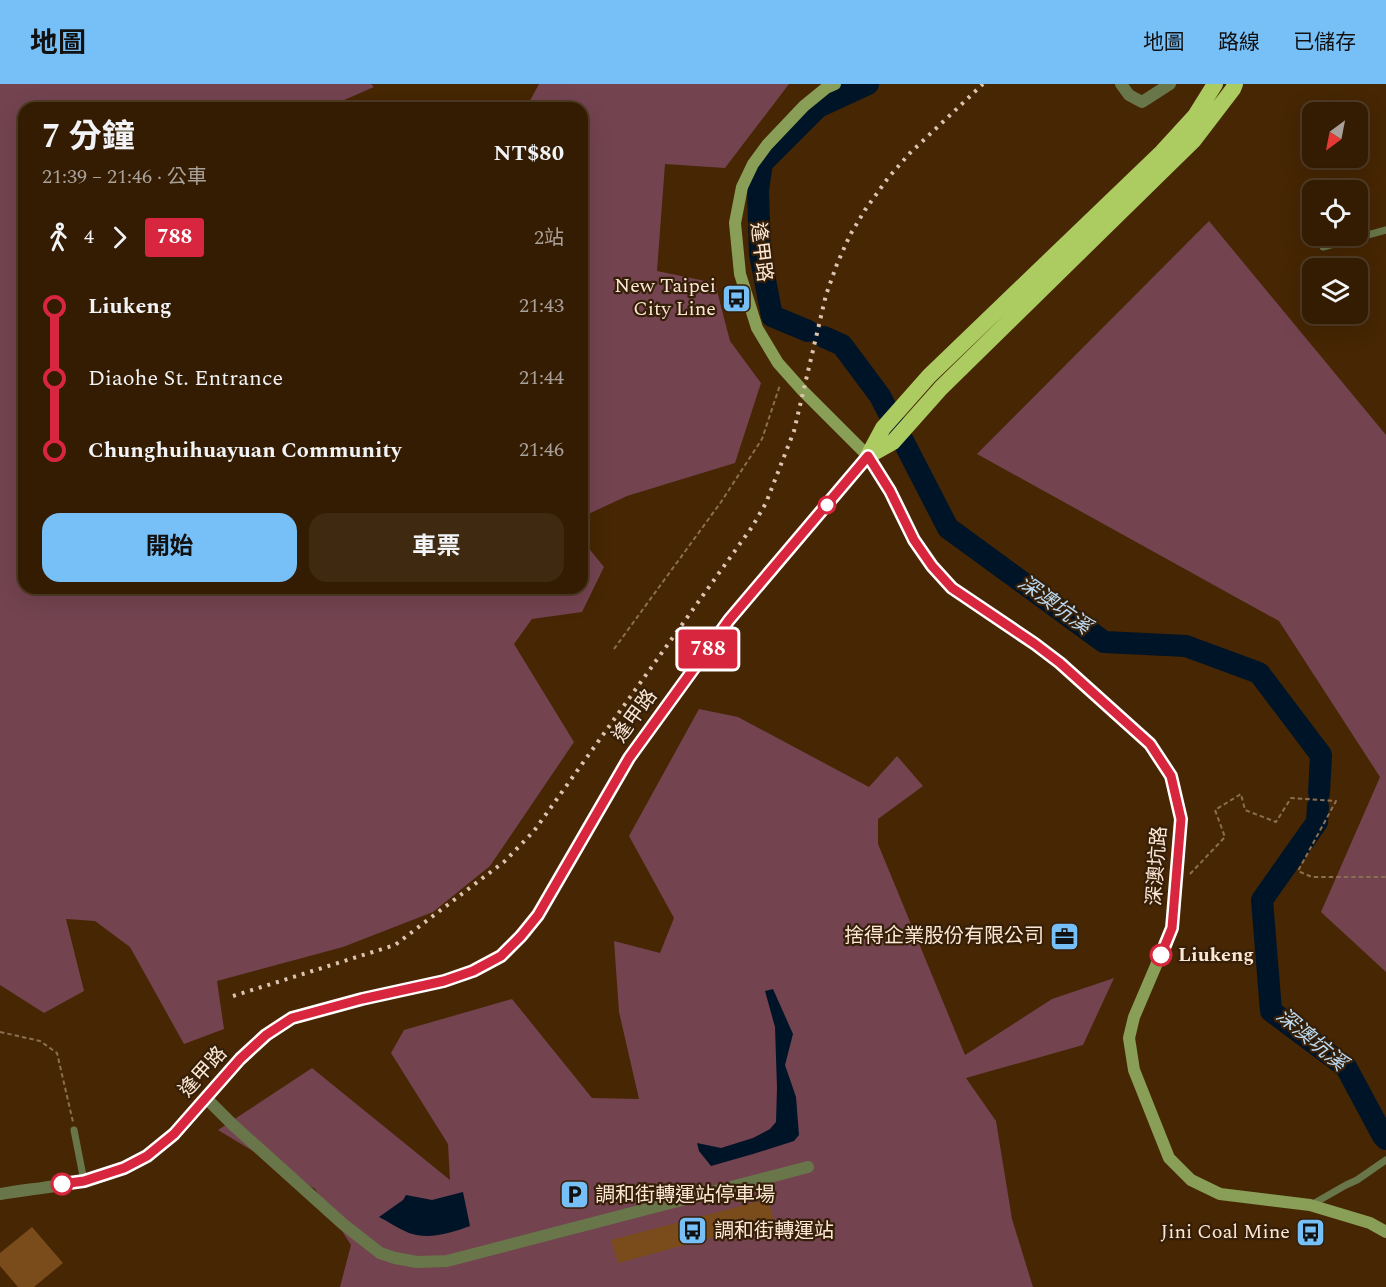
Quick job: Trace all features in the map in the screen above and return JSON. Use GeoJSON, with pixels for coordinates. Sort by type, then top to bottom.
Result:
{"type":"FeatureCollection","features":[{"type":"Feature","properties":{"kind":"highway"},"geometry":{"type":"LineString","coordinates":[[868,456],[883,428],[929,376],[1162,152],[1195,116],[1215,84]]}},
{"type":"Feature","properties":{"kind":"highway"},"geometry":{"type":"LineString","coordinates":[[868,456],[893,441],[941,388],[1194,140],[1234,87]]}},
{"type":"Feature","properties":{"kind":"main road","name":"逢甲路"},"geometry":{"type":"LineString","coordinates":[[835,84],[826,87],[804,106],[767,145],[753,164],[742,186],[735,223],[740,274],[757,328],[778,363],[868,456]]}},
{"type":"Feature","properties":{"kind":"main road","name":"深澳坑路"},"geometry":{"type":"LineString","coordinates":[[868,456],[890,491],[914,540],[932,566],[952,588],[1060,663],[1150,744],[1171,776],[1181,819],[1172,928],[1134,1017],[1129,1038],[1134,1070],[1169,1158],[1191,1180],[1220,1194],[1310,1206],[1370,1223],[1386,1232]]}},
{"type":"Feature","properties":{"kind":"street"},"geometry":{"type":"LineString","coordinates":[[1121,85],[1129,95],[1142,102],[1170,84]]}},
{"type":"Feature","properties":{"kind":"street","name":"逢甲路"},"geometry":{"type":"LineString","coordinates":[[0,1194],[84,1181],[124,1168],[147,1156],[174,1134],[240,1059],[266,1035],[292,1018],[362,999],[444,981],[486,965],[501,956],[538,915],[629,758],[722,629],[868,456]]}},
{"type":"Feature","properties":{"kind":"street"},"geometry":{"type":"LineString","coordinates":[[206,1098],[343,1224],[380,1253],[417,1262],[447,1261],[808,1167]]}},
{"type":"Feature","properties":{"kind":"lane"},"geometry":{"type":"LineString","coordinates":[[1323,247],[1386,230]]}},
{"type":"Feature","properties":{"kind":"lane"},"geometry":{"type":"LineString","coordinates":[[75,1130],[84,1181]]}},
{"type":"Feature","properties":{"kind":"lane"},"geometry":{"type":"LineString","coordinates":[[1310,1206],[1357,1180],[1386,1160]]}},
{"type":"Feature","properties":{"kind":"path"},"geometry":{"type":"LineString","coordinates":[[614,648],[720,502],[762,439],[785,370]]}},
{"type":"Feature","properties":{"kind":"path"},"geometry":{"type":"LineString","coordinates":[[1175,889],[1225,837],[1215,810],[1241,794],[1245,810],[1276,822],[1291,798],[1336,801],[1298,871],[1312,878],[1386,877]]}},
{"type":"Feature","properties":{"kind":"path"},"geometry":{"type":"LineString","coordinates":[[0,1032],[40,1041],[57,1053],[75,1130]]}},
{"type":"Feature","properties":{"kind":"shaded area"},"geometry":{"type":"Polygon","coordinates":[[[0,84],[371,84],[374,87],[340,102],[18,102],[18,594],[588,594],[588,547],[604,567],[582,612],[532,619],[514,644],[574,742],[490,866],[433,912],[343,947],[217,981],[224,1029],[184,1044],[130,947],[95,921],[66,919],[84,991],[44,1013],[0,985],[0,84]]]}},
{"type":"Feature","properties":{"kind":"shaded area"},"geometry":{"type":"Polygon","coordinates":[[[539,84],[789,84],[725,168],[665,164],[657,271],[715,283],[730,341],[761,383],[735,463],[627,496],[588,514],[588,102],[529,102],[539,84]]]}},
{"type":"Feature","properties":{"kind":"shaded area"},"geometry":{"type":"Polygon","coordinates":[[[1209,221],[1386,435],[1386,972],[1321,912],[1380,777],[1279,621],[977,454],[1209,221]]]}},
{"type":"Feature","properties":{"kind":"shaded area"},"geometry":{"type":"Polygon","coordinates":[[[699,709],[738,717],[869,787],[897,756],[923,786],[878,819],[878,844],[965,1055],[1052,999],[1114,978],[1083,1045],[966,1078],[996,1121],[1012,1219],[1033,1287],[340,1287],[351,1245],[315,1189],[218,1130],[312,1068],[450,1180],[448,1144],[391,1053],[404,1030],[512,999],[592,1098],[639,1099],[619,1012],[614,941],[660,953],[674,918],[629,836],[699,709]]]}},
{"type":"Feature","properties":{"kind":"water"},"geometry":{"type":"Polygon","coordinates":[[[773,989],[793,1034],[785,1065],[796,1097],[799,1135],[794,1141],[711,1166],[699,1151],[697,1143],[721,1148],[753,1138],[770,1129],[776,1122],[775,1027],[765,991],[773,989]]]}},
{"type":"Feature","properties":{"kind":"water"},"geometry":{"type":"Polygon","coordinates":[[[463,1192],[470,1226],[455,1231],[432,1236],[417,1235],[379,1217],[403,1200],[406,1195],[432,1200],[463,1192]]]}},
{"type":"Feature","properties":{"kind":"building","name":"調和街轉運站"},"geometry":{"type":"Polygon","coordinates":[[[768,1199],[774,1221],[618,1263],[611,1240],[768,1199]]]}},
{"type":"Feature","properties":{"kind":"building"},"geometry":{"type":"Polygon","coordinates":[[[32,1227],[63,1263],[34,1287],[18,1287],[0,1266],[0,1253],[32,1227]]]}},
{"type":"Feature","properties":{"kind":"waterway","name":"深澳坑溪"},"geometry":{"type":"LineString","coordinates":[[808,331],[772,316],[760,254],[758,190],[762,163],[818,107],[868,84]]}},
{"type":"Feature","properties":{"kind":"waterway","name":"深澳坑溪"},"geometry":{"type":"LineString","coordinates":[[824,337],[842,345],[880,396],[948,528],[1104,642],[1186,646],[1259,673],[1321,755],[1319,793]]}},
{"type":"Feature","properties":{"kind":"waterway","name":"深澳坑溪"},"geometry":{"type":"LineString","coordinates":[[1318,806],[1317,822],[1262,900],[1271,1011],[1346,1067],[1386,1139]]}},
{"type":"Feature","properties":{"kind":"railway"},"geometry":{"type":"LineString","coordinates":[[233,996],[395,945],[505,861],[534,831],[752,527],[766,503],[794,431],[826,295],[850,235],[865,210],[910,153],[983,84]]}},
{"type":"Feature","properties":{"kind":"bus line","name":"788"},"geometry":{"type":"LineString","coordinates":[[62,1184],[84,1181],[124,1168],[147,1156],[174,1134],[240,1059],[266,1035],[292,1018],[362,999],[444,981],[473,971],[501,956],[538,915],[629,758],[729,620],[868,456],[890,491],[914,540],[932,566],[952,588],[1060,663],[1150,744],[1171,776],[1181,819],[1172,928],[1161,955]]}},
{"type":"Feature","properties":{"kind":"place","name":"New Taipei City Line"},"geometry":{"type":"Point","coordinates":[737,298]}},
{"type":"Feature","properties":{"kind":"place","name":"捨得企業股份有限公司"},"geometry":{"type":"Point","coordinates":[1065,936]}},
{"type":"Feature","properties":{"kind":"place","name":"Liukeng"},"geometry":{"type":"Point","coordinates":[1161,955]}},
{"type":"Feature","properties":{"kind":"place","name":"調和街轉運站停車場"},"geometry":{"type":"Point","coordinates":[574,1195]}},
{"type":"Feature","properties":{"kind":"place","name":"調和街轉運站"},"geometry":{"type":"Point","coordinates":[693,1231]}},
{"type":"Feature","properties":{"kind":"place","name":"Jini Coal Mine"},"geometry":{"type":"Point","coordinates":[1311,1232]}}]}
